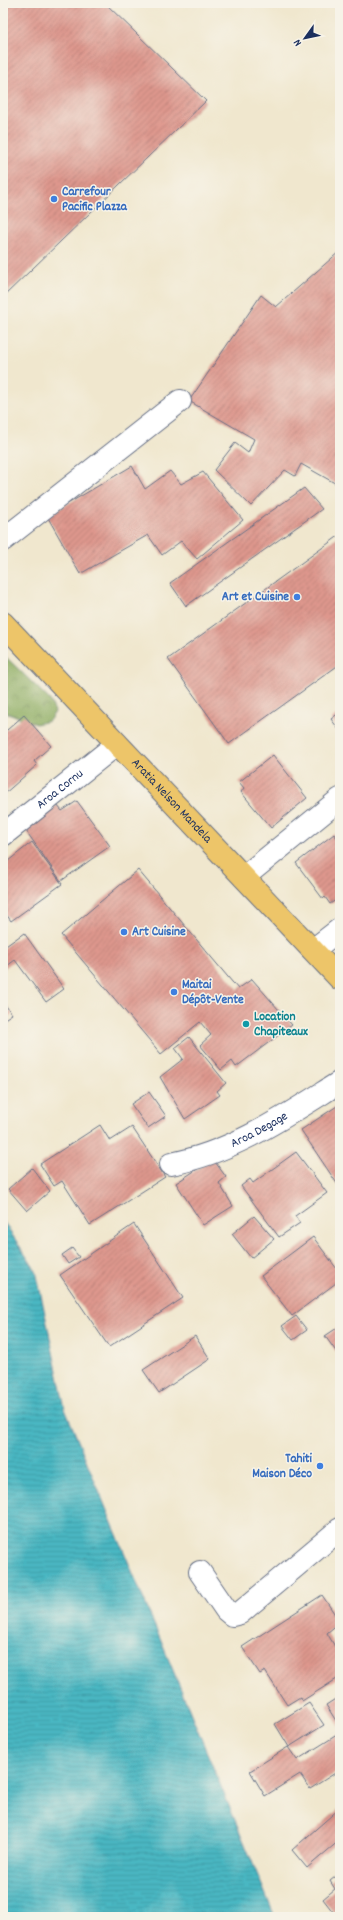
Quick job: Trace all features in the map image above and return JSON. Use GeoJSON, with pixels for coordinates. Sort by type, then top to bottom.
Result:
{"type":"FeatureCollection","features":[{"type":"Feature","properties":{"kind":"main road","name":"Aratia Nelson Mandela"},"geometry":{"type":"LineString","coordinates":[[3,623],[340,978]]}},
{"type":"Feature","properties":{"kind":"street"},"geometry":{"type":"LineString","coordinates":[[3,540],[180,401]]}},
{"type":"Feature","properties":{"kind":"street","name":"Aroa Cornu"},"geometry":{"type":"LineString","coordinates":[[3,835],[117,744]]}},
{"type":"Feature","properties":{"kind":"street"},"geometry":{"type":"LineString","coordinates":[[244,877],[340,799]]}},
{"type":"Feature","properties":{"kind":"street"},"geometry":{"type":"LineString","coordinates":[[313,950],[340,929]]}},
{"type":"Feature","properties":{"kind":"street","name":"Aroa Degage"},"geometry":{"type":"LineString","coordinates":[[171,1164],[192,1160],[235,1144],[340,1082]]}},
{"type":"Feature","properties":{"kind":"street"},"geometry":{"type":"LineString","coordinates":[[200,1572],[226,1610],[232,1615],[240,1613],[340,1529]]}},
{"type":"Feature","properties":{"kind":"green space"},"geometry":{"type":"Polygon","coordinates":[[[3,654],[50,700],[55,712],[49,721],[36,724],[3,711],[3,654]]]}},
{"type":"Feature","properties":{"kind":"water"},"geometry":{"type":"Polygon","coordinates":[[[3,1221],[36,1271],[65,1409],[275,1917],[3,1917],[3,1221]]]}},
{"type":"Feature","properties":{"kind":"building","name":"Carrefour Pacific Plazza"},"geometry":{"type":"Polygon","coordinates":[[[3,3],[105,3],[206,101],[3,297],[3,3]]]}},
{"type":"Feature","properties":{"kind":"building"},"geometry":{"type":"Polygon","coordinates":[[[340,251],[340,486],[301,464],[295,476],[285,470],[251,506],[214,470],[235,443],[248,453],[254,439],[189,401],[261,295],[276,307],[340,251]]]}},
{"type":"Feature","properties":{"kind":"building"},"geometry":{"type":"Polygon","coordinates":[[[132,466],[145,489],[170,471],[181,484],[203,472],[243,520],[197,559],[181,541],[162,555],[148,535],[80,574],[47,516],[132,466]]]}},
{"type":"Feature","properties":{"kind":"building"},"geometry":{"type":"Polygon","coordinates":[[[304,488],[322,509],[186,606],[170,583],[304,488]]]}},
{"type":"Feature","properties":{"kind":"building","name":"Art et Cuisine"},"geometry":{"type":"Polygon","coordinates":[[[340,535],[340,664],[229,744],[168,659],[340,535]]]}},
{"type":"Feature","properties":{"kind":"building"},"geometry":{"type":"Polygon","coordinates":[[[340,712],[340,731],[331,719],[340,712]]]}},
{"type":"Feature","properties":{"kind":"building"},"geometry":{"type":"Polygon","coordinates":[[[24,715],[51,746],[34,761],[37,765],[3,795],[3,729],[4,728],[7,730],[24,715]]]}},
{"type":"Feature","properties":{"kind":"building"},"geometry":{"type":"Polygon","coordinates":[[[273,755],[307,798],[271,828],[241,792],[244,788],[239,782],[273,755]]]}},
{"type":"Feature","properties":{"kind":"building"},"geometry":{"type":"Polygon","coordinates":[[[77,801],[110,846],[61,881],[24,828],[57,805],[62,811],[77,801]]]}},
{"type":"Feature","properties":{"kind":"building"},"geometry":{"type":"Polygon","coordinates":[[[334,834],[340,842],[340,897],[330,904],[325,897],[323,899],[296,863],[334,834]]]}},
{"type":"Feature","properties":{"kind":"building"},"geometry":{"type":"Polygon","coordinates":[[[32,842],[62,884],[11,921],[3,910],[3,865],[32,842]]]}},
{"type":"Feature","properties":{"kind":"building"},"geometry":{"type":"Polygon","coordinates":[[[138,870],[238,989],[252,979],[292,1025],[236,1067],[232,1061],[221,1070],[200,1045],[211,1035],[200,1022],[161,1054],[61,935],[138,870]]]}},
{"type":"Feature","properties":{"kind":"building"},"geometry":{"type":"Polygon","coordinates":[[[24,933],[64,989],[46,1002],[15,960],[3,969],[3,948],[24,933]]]}},
{"type":"Feature","properties":{"kind":"building"},"geometry":{"type":"Polygon","coordinates":[[[3,1002],[12,1014],[3,1020],[3,1002]]]}},
{"type":"Feature","properties":{"kind":"building"},"geometry":{"type":"Polygon","coordinates":[[[189,1037],[226,1083],[217,1091],[220,1095],[185,1119],[160,1077],[183,1059],[175,1048],[189,1037]]]}},
{"type":"Feature","properties":{"kind":"building"},"geometry":{"type":"Polygon","coordinates":[[[149,1092],[166,1116],[148,1128],[131,1104],[149,1092]]]}},
{"type":"Feature","properties":{"kind":"building"},"geometry":{"type":"Polygon","coordinates":[[[340,1104],[340,1188],[301,1130],[340,1104]]]}},
{"type":"Feature","properties":{"kind":"building"},"geometry":{"type":"Polygon","coordinates":[[[100,1125],[110,1141],[132,1127],[165,1177],[90,1225],[62,1181],[54,1186],[40,1164],[100,1125]]]}},
{"type":"Feature","properties":{"kind":"building"},"geometry":{"type":"Polygon","coordinates":[[[296,1152],[327,1193],[295,1216],[300,1223],[279,1237],[241,1186],[250,1179],[253,1183],[296,1152]]]}},
{"type":"Feature","properties":{"kind":"building"},"geometry":{"type":"Polygon","coordinates":[[[213,1159],[226,1177],[219,1183],[233,1206],[203,1225],[176,1183],[213,1159]]]}},
{"type":"Feature","properties":{"kind":"building"},"geometry":{"type":"Polygon","coordinates":[[[32,1168],[50,1191],[27,1211],[8,1189],[32,1168]]]}},
{"type":"Feature","properties":{"kind":"building"},"geometry":{"type":"Polygon","coordinates":[[[254,1216],[274,1239],[251,1258],[232,1234],[254,1216]]]}},
{"type":"Feature","properties":{"kind":"building"},"geometry":{"type":"Polygon","coordinates":[[[134,1224],[183,1298],[109,1347],[60,1275],[134,1224]]]}},
{"type":"Feature","properties":{"kind":"building"},"geometry":{"type":"Polygon","coordinates":[[[313,1237],[340,1273],[340,1280],[292,1316],[261,1276],[313,1237]]]}},
{"type":"Feature","properties":{"kind":"building"},"geometry":{"type":"Polygon","coordinates":[[[72,1248],[79,1257],[68,1264],[62,1255],[72,1248]]]}},
{"type":"Feature","properties":{"kind":"building"},"geometry":{"type":"Polygon","coordinates":[[[296,1316],[307,1330],[293,1340],[282,1326],[296,1316]]]}},
{"type":"Feature","properties":{"kind":"building"},"geometry":{"type":"Polygon","coordinates":[[[340,1326],[340,1357],[325,1336],[340,1326]]]}},
{"type":"Feature","properties":{"kind":"building"},"geometry":{"type":"Polygon","coordinates":[[[195,1336],[210,1359],[159,1393],[143,1370],[195,1336]]]}},
{"type":"Feature","properties":{"kind":"building"},"geometry":{"type":"Polygon","coordinates":[[[322,1595],[340,1622],[327,1633],[340,1655],[340,1677],[302,1701],[300,1697],[287,1705],[265,1671],[260,1674],[242,1647],[322,1595]]]}},
{"type":"Feature","properties":{"kind":"building"},"geometry":{"type":"Polygon","coordinates":[[[340,1696],[340,1727],[326,1705],[340,1696]]]}},
{"type":"Feature","properties":{"kind":"building"},"geometry":{"type":"Polygon","coordinates":[[[309,1703],[324,1725],[289,1747],[275,1724],[309,1703]]]}},
{"type":"Feature","properties":{"kind":"building"},"geometry":{"type":"Polygon","coordinates":[[[340,1733],[340,1770],[310,1789],[300,1774],[265,1796],[250,1771],[288,1747],[297,1760],[340,1733]]]}},
{"type":"Feature","properties":{"kind":"building"},"geometry":{"type":"Polygon","coordinates":[[[340,1808],[340,1840],[307,1868],[292,1850],[340,1808]]]}},
{"type":"Feature","properties":{"kind":"building"},"geometry":{"type":"Polygon","coordinates":[[[340,1873],[340,1917],[337,1917],[323,1899],[335,1889],[330,1881],[340,1873]]]}},
{"type":"Feature","properties":{"kind":"place","name":"Carrefour Pacific Plazza"},"geometry":{"type":"Point","coordinates":[54,199]}},
{"type":"Feature","properties":{"kind":"place","name":"Art et Cuisine"},"geometry":{"type":"Point","coordinates":[297,597]}},
{"type":"Feature","properties":{"kind":"place","name":"Art Cuisine"},"geometry":{"type":"Point","coordinates":[124,932]}},
{"type":"Feature","properties":{"kind":"place","name":"Maitai Dépôt-Vente"},"geometry":{"type":"Point","coordinates":[174,992]}},
{"type":"Feature","properties":{"kind":"place","name":"Location Chapiteaux"},"geometry":{"type":"Point","coordinates":[246,1024]}},
{"type":"Feature","properties":{"kind":"place","name":"Tahiti Maison Déco"},"geometry":{"type":"Point","coordinates":[320,1466]}}]}
